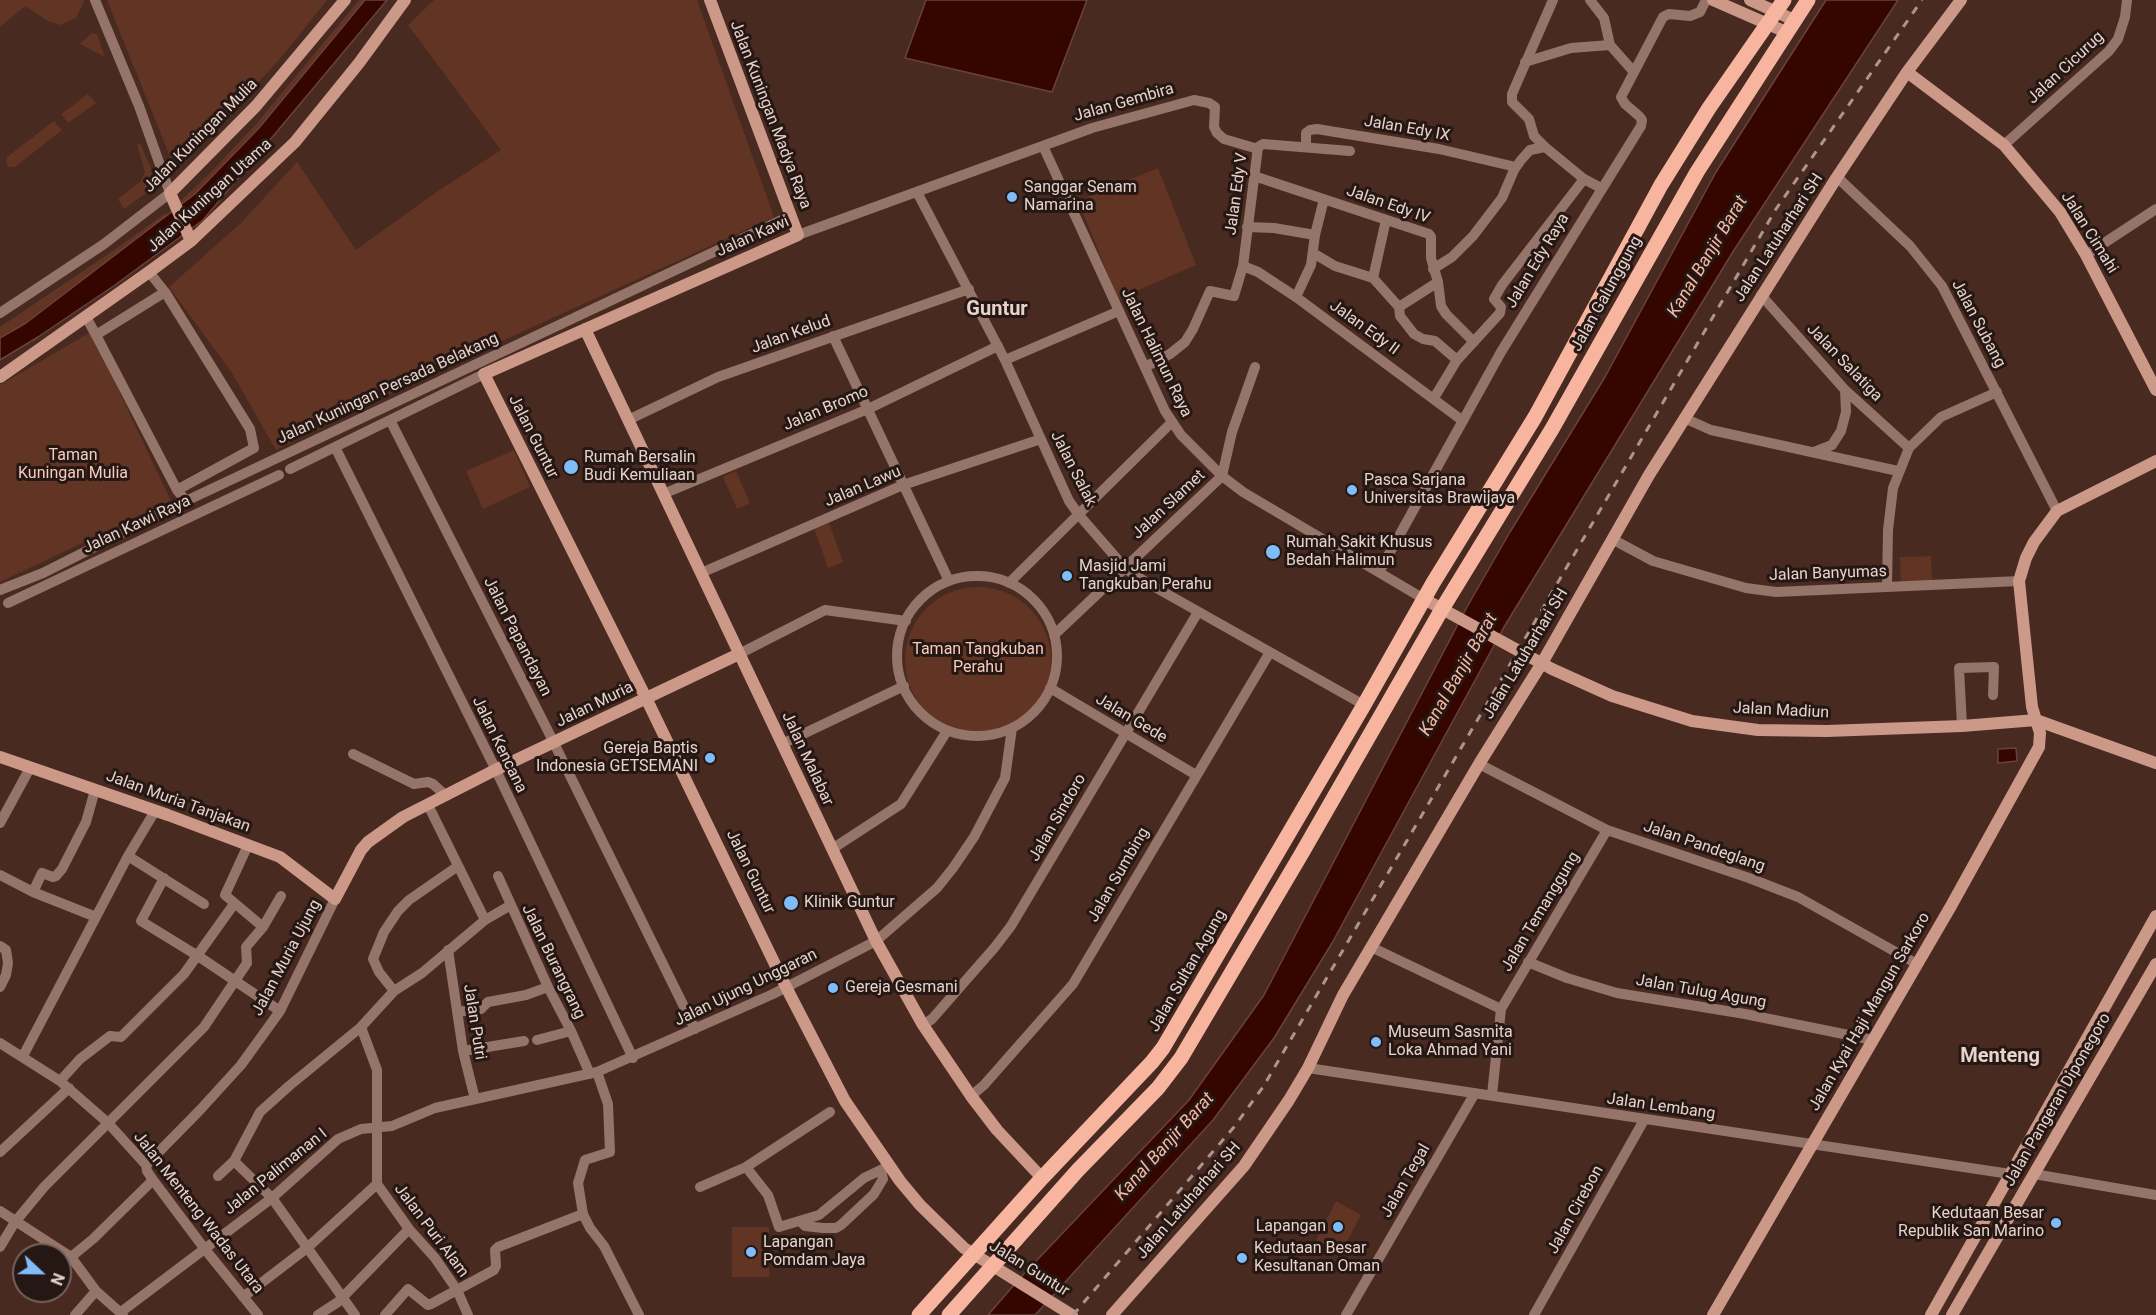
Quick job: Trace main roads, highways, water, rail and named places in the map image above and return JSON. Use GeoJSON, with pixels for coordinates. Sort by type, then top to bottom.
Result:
{"type":"FeatureCollection","features":[{"type":"Feature","properties":{"kind":"main road","name":"Jalan Galunggung"},"geometry":{"type":"LineString","coordinates":[[1367,738],[1552,429],[1697,172],[1808,0]]}},
{"type":"Feature","properties":{"kind":"main road","name":"Jalan Galunggung"},"geometry":{"type":"LineString","coordinates":[[1424,598],[1535,417],[1661,185],[1709,108],[1776,12]]}},
{"type":"Feature","properties":{"kind":"main road"},"geometry":{"type":"LineString","coordinates":[[1577,342],[1595,351]]}},
{"type":"Feature","properties":{"kind":"main road","name":"Jalan Sultan Agung"},"geometry":{"type":"LineString","coordinates":[[919,1315],[1163,1048],[1365,705],[1424,598]]}},
{"type":"Feature","properties":{"kind":"main road"},"geometry":{"type":"LineString","coordinates":[[949,1315],[1078,1170],[1158,1088],[1181,1058],[1367,738],[1351,729]]}},
{"type":"Feature","properties":{"kind":"main road"},"geometry":{"type":"LineString","coordinates":[[1065,1155],[1078,1170]]}},
{"type":"Feature","properties":{"kind":"water"},"geometry":{"type":"Polygon","coordinates":[[[365,0],[387,0],[203,220],[115,285],[0,360],[0,338],[26,323],[195,194],[259,128],[365,0]]]}},
{"type":"Feature","properties":{"kind":"water"},"geometry":{"type":"Polygon","coordinates":[[[926,0],[1087,0],[1052,92],[905,58],[926,0]]]}},
{"type":"Feature","properties":{"kind":"water","name":"Kanal Banjir Barat"},"geometry":{"type":"Polygon","coordinates":[[[1826,0],[1898,0],[1734,250],[1504,627],[1332,943],[1274,1038],[1213,1120],[1035,1315],[988,1315],[1021,1277],[1189,1100],[1264,995],[1467,607],[1605,377],[1716,172],[1826,0]]]}},
{"type":"Feature","properties":{"kind":"water"},"geometry":{"type":"Polygon","coordinates":[[[2016,748],[2017,761],[1998,763],[1998,749],[2016,748]]]}},
{"type":"Feature","properties":{"kind":"railway"},"geometry":{"type":"LineString","coordinates":[[1073,1315],[1234,1127],[1263,1087],[1776,209],[1922,0]]}},
{"type":"Feature","properties":{"kind":"place","name":"Sanggar Senam Namarina"},"geometry":{"type":"Point","coordinates":[1012,197]}},
{"type":"Feature","properties":{"kind":"place","name":"Rumah Bersalin Budi Kemuliaan"},"geometry":{"type":"Point","coordinates":[571,467]}},
{"type":"Feature","properties":{"kind":"place","name":"Pasca Sarjana Universitas Brawijaya"},"geometry":{"type":"Point","coordinates":[1352,490]}},
{"type":"Feature","properties":{"kind":"place","name":"Rumah Sakit Khusus Bedah Halimun"},"geometry":{"type":"Point","coordinates":[1273,552]}},
{"type":"Feature","properties":{"kind":"place","name":"Masjid Jami Tangkuban Perahu"},"geometry":{"type":"Point","coordinates":[1067,576]}},
{"type":"Feature","properties":{"kind":"place","name":"Gereja Baptis Indonesia GETSEMANI"},"geometry":{"type":"Point","coordinates":[710,758]}},
{"type":"Feature","properties":{"kind":"place","name":"Klinik Guntur"},"geometry":{"type":"Point","coordinates":[791,903]}},
{"type":"Feature","properties":{"kind":"place","name":"Gereja Gesmani"},"geometry":{"type":"Point","coordinates":[833,988]}},
{"type":"Feature","properties":{"kind":"place","name":"Museum Sasmita Loka Ahmad Yani"},"geometry":{"type":"Point","coordinates":[1376,1042]}},
{"type":"Feature","properties":{"kind":"place","name":"Kedutaan Besar Republik San Marino"},"geometry":{"type":"Point","coordinates":[2056,1223]}},
{"type":"Feature","properties":{"kind":"place","name":"Lapangan"},"geometry":{"type":"Point","coordinates":[1338,1227]}},
{"type":"Feature","properties":{"kind":"place","name":"Lapangan Pomdam Jaya"},"geometry":{"type":"Point","coordinates":[751,1252]}},
{"type":"Feature","properties":{"kind":"place","name":"Kedutaan Besar Kesultanan Oman"},"geometry":{"type":"Point","coordinates":[1242,1258]}},
{"type":"Feature","properties":{"kind":"district","name":"Guntur"},"geometry":{"type":"Point","coordinates":[997,310]}},
{"type":"Feature","properties":{"kind":"district","name":"Menteng"},"geometry":{"type":"Point","coordinates":[2000,1057]}},
{"type":"Feature","properties":{"kind":"park label","name":"Taman Kuningan Mulia"},"geometry":{"type":"Point","coordinates":[73,465]}},
{"type":"Feature","properties":{"kind":"park label","name":"Taman Tangkuban Perahu"},"geometry":{"type":"Point","coordinates":[978,659]}}]}
